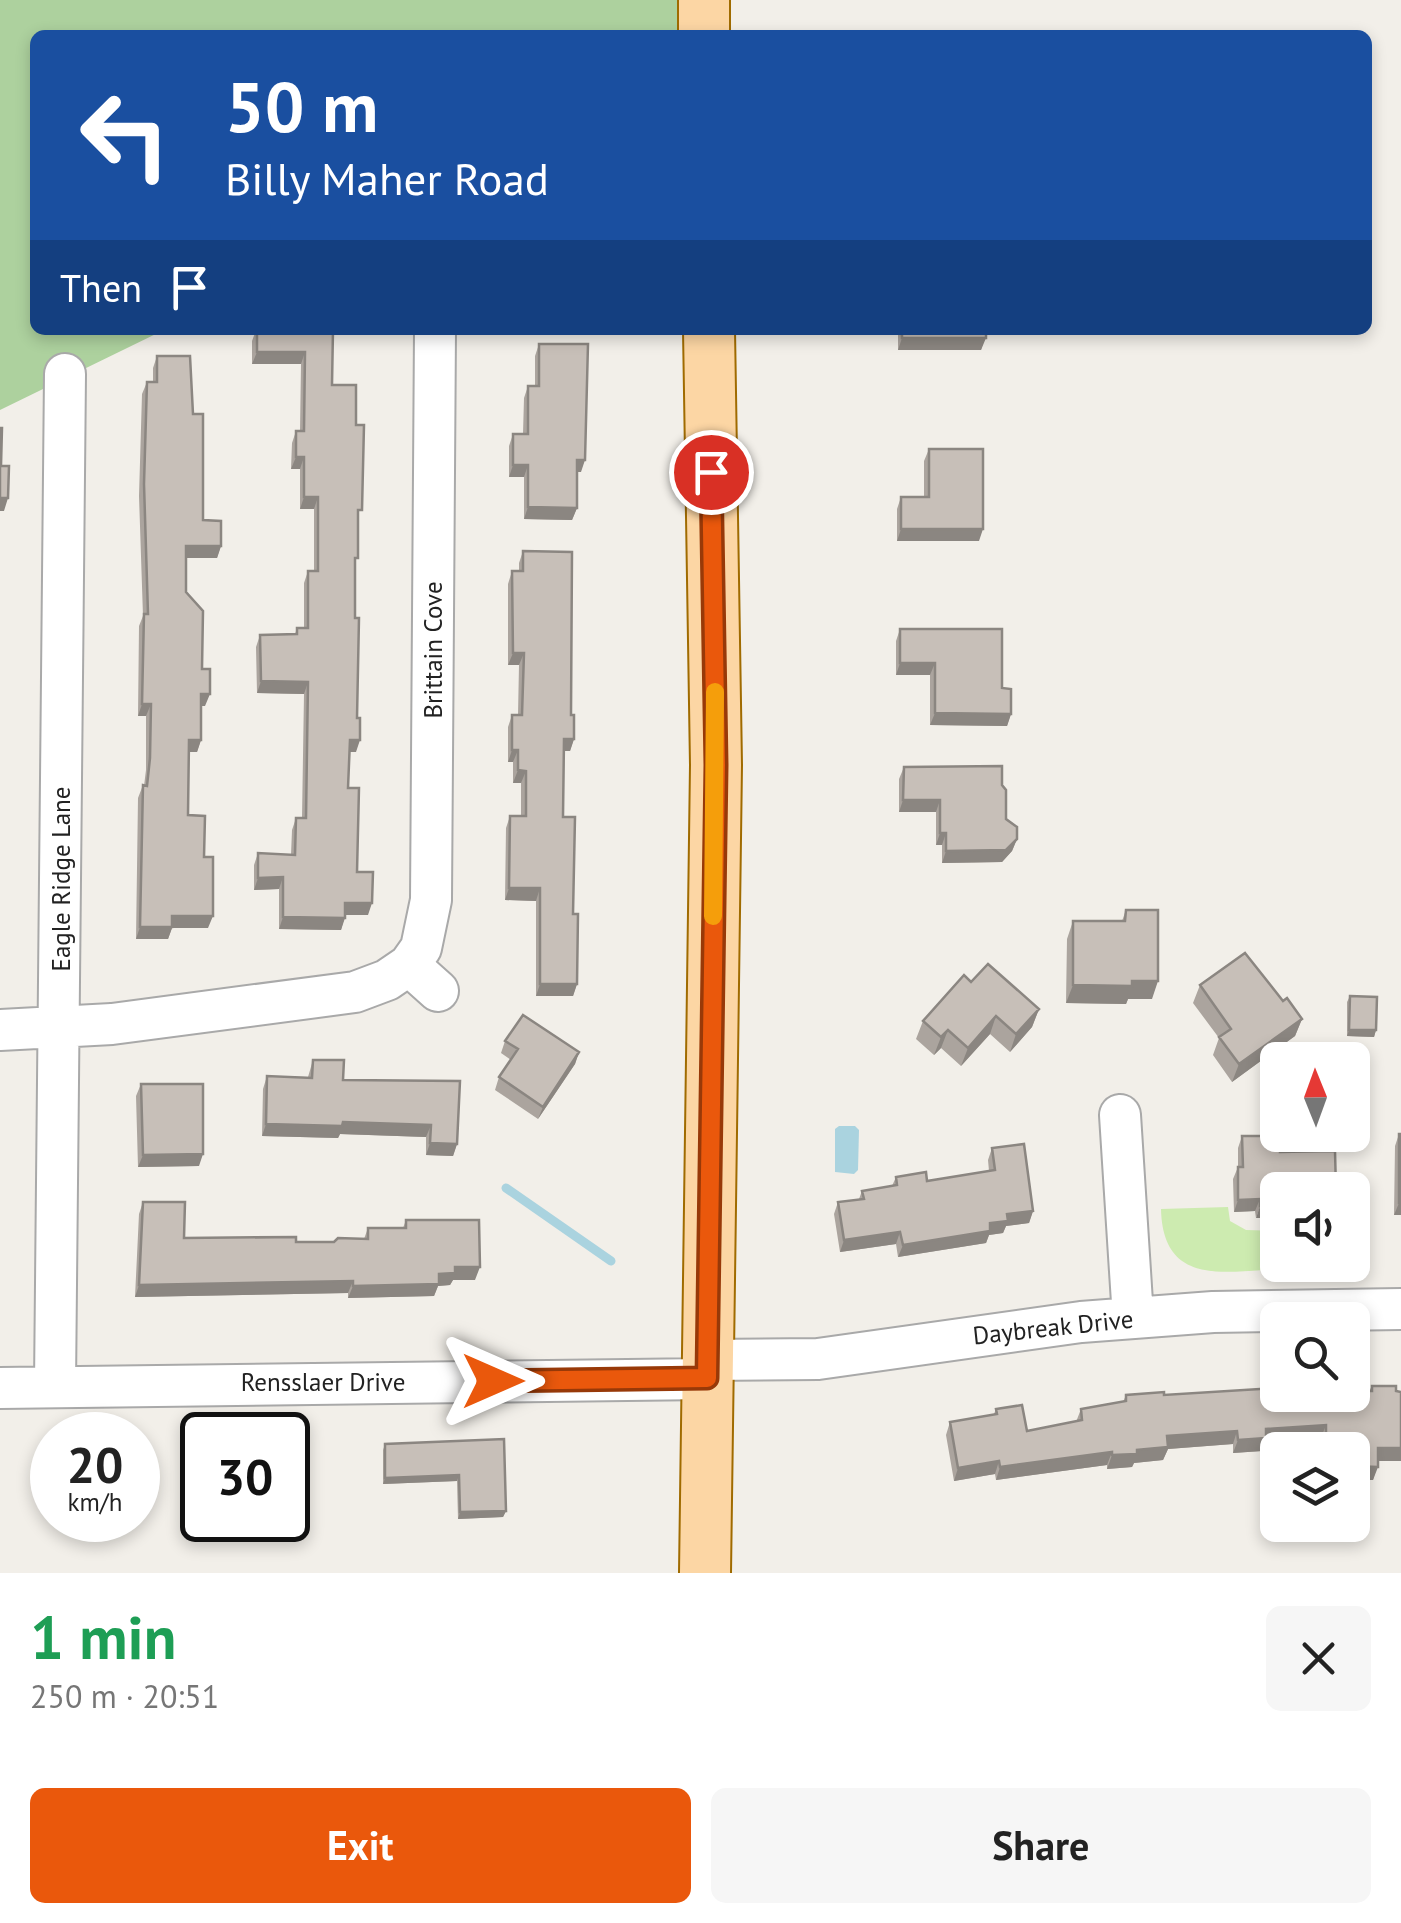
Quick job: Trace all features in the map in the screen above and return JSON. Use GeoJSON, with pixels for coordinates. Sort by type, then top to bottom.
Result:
{"type":"FeatureCollection","features":[{"type":"Feature","properties":{"kind":"main road"},"geometry":{"type":"LineString","coordinates":[[704,0],[704,30]]}},
{"type":"Feature","properties":{"kind":"main road"},"geometry":{"type":"LineString","coordinates":[[705,1573],[716,765],[708,335]]}},
{"type":"Feature","properties":{"kind":"street","name":"Brittain Cove"},"geometry":{"type":"LineString","coordinates":[[0,1030],[60,1028],[356,992],[387,980],[423,978],[421,948],[431,900],[436,335]]}},
{"type":"Feature","properties":{"kind":"street","name":"Eagle Ridge Lane"},"geometry":{"type":"LineString","coordinates":[[56,1385],[65,374]]}},
{"type":"Feature","properties":{"kind":"street"},"geometry":{"type":"LineString","coordinates":[[1120,1115],[1133,1318]]}},
{"type":"Feature","properties":{"kind":"street","name":"Daybreak Drive"},"geometry":{"type":"LineString","coordinates":[[707,1369],[818,1359],[1016,1330],[1133,1318],[1213,1312],[1401,1310]]}},
{"type":"Feature","properties":{"kind":"street","name":"Rensslaer Drive"},"geometry":{"type":"LineString","coordinates":[[0,1388],[707,1369]]}},
{"type":"Feature","properties":{"kind":"green space"},"geometry":{"type":"Polygon","coordinates":[[[0,0],[677,0],[677,30],[30,30],[30,335],[154,335],[0,410],[0,0]]]}},
{"type":"Feature","properties":{"kind":"green space"},"geometry":{"type":"Polygon","coordinates":[[[1228,1207],[1230,1221],[1246,1230],[1260,1230],[1260,1270],[1224,1272],[1187,1264],[1174,1253],[1165,1235],[1161,1209],[1228,1207]]]}},
{"type":"Feature","properties":{"kind":"water"},"geometry":{"type":"Polygon","coordinates":[[[855,1126],[859,1130],[858,1170],[854,1174],[835,1172],[835,1129],[855,1126]]]}},
{"type":"Feature","properties":{"kind":"building"},"geometry":{"type":"Polygon","coordinates":[[[257,335],[333,335],[332,385],[356,385],[356,425],[364,425],[362,510],[358,510],[355,558],[360,740],[350,740],[348,788],[359,788],[357,872],[373,872],[372,903],[345,903],[345,918],[283,917],[283,877],[258,878],[258,853],[295,855],[296,818],[306,818],[308,682],[261,681],[260,635],[297,634],[297,628],[308,628],[308,571],[318,571],[318,497],[304,497],[304,457],[296,457],[296,431],[304,431],[305,352],[257,352],[257,335]]]}},
{"type":"Feature","properties":{"kind":"building"},"geometry":{"type":"Polygon","coordinates":[[[902,335],[986,335],[986,338],[902,335]]]}},
{"type":"Feature","properties":{"kind":"building"},"geometry":{"type":"Polygon","coordinates":[[[539,344],[588,344],[585,460],[577,460],[577,508],[528,507],[528,465],[513,465],[513,434],[528,434],[528,386],[539,386],[539,344]]]}},
{"type":"Feature","properties":{"kind":"building"},"geometry":{"type":"Polygon","coordinates":[[[157,356],[190,356],[193,414],[203,414],[203,520],[221,521],[221,546],[186,546],[186,592],[203,611],[202,669],[210,669],[210,694],[201,694],[201,740],[189,740],[188,815],[205,816],[204,857],[213,857],[213,916],[172,916],[172,927],[140,927],[143,785],[147,786],[150,758],[151,704],[142,704],[144,614],[148,614],[144,484],[147,382],[157,382],[157,356]]]}},
{"type":"Feature","properties":{"kind":"building"},"geometry":{"type":"Polygon","coordinates":[[[0,428],[1,466],[9,466],[8,498],[0,498],[0,428]]]}},
{"type":"Feature","properties":{"kind":"building"},"geometry":{"type":"Polygon","coordinates":[[[929,449],[983,449],[983,529],[901,529],[901,497],[929,497],[929,449]]]}},
{"type":"Feature","properties":{"kind":"building"},"geometry":{"type":"Polygon","coordinates":[[[523,551],[572,552],[574,739],[564,739],[563,817],[575,817],[573,914],[578,914],[577,984],[540,984],[540,888],[509,888],[510,816],[526,816],[526,771],[518,770],[518,750],[512,750],[512,715],[522,715],[524,653],[513,653],[512,571],[523,571],[523,551]]]}},
{"type":"Feature","properties":{"kind":"building"},"geometry":{"type":"Polygon","coordinates":[[[900,629],[1002,629],[1002,688],[1011,689],[1011,714],[935,713],[935,663],[900,663],[900,629]]]}},
{"type":"Feature","properties":{"kind":"building"},"geometry":{"type":"Polygon","coordinates":[[[1002,766],[1006,819],[1017,827],[1017,839],[1006,850],[946,851],[946,833],[940,833],[940,800],[903,800],[904,767],[1002,766]]]}},
{"type":"Feature","properties":{"kind":"building"},"geometry":{"type":"Polygon","coordinates":[[[1126,910],[1158,910],[1158,981],[1132,981],[1132,986],[1073,985],[1073,921],[1125,921],[1126,910]]]}},
{"type":"Feature","properties":{"kind":"building"},"geometry":{"type":"Polygon","coordinates":[[[1245,953],[1302,1019],[1270,1042],[1260,1042],[1260,1049],[1239,1064],[1219,1037],[1231,1029],[1200,985],[1245,953]]]}},
{"type":"Feature","properties":{"kind":"building"},"geometry":{"type":"Polygon","coordinates":[[[988,964],[1039,1009],[1016,1034],[996,1016],[968,1048],[948,1030],[941,1037],[923,1021],[964,975],[971,982],[988,964]]]}},
{"type":"Feature","properties":{"kind":"building"},"geometry":{"type":"Polygon","coordinates":[[[1350,996],[1377,997],[1376,1030],[1349,1030],[1350,996]]]}},
{"type":"Feature","properties":{"kind":"building"},"geometry":{"type":"Polygon","coordinates":[[[523,1015],[579,1052],[543,1107],[499,1077],[518,1049],[505,1041],[523,1015]]]}},
{"type":"Feature","properties":{"kind":"building"},"geometry":{"type":"Polygon","coordinates":[[[313,1060],[344,1060],[343,1080],[460,1081],[457,1144],[430,1143],[431,1125],[266,1124],[267,1076],[312,1078],[313,1060]]]}},
{"type":"Feature","properties":{"kind":"building"},"geometry":{"type":"Polygon","coordinates":[[[141,1084],[203,1084],[203,1154],[143,1155],[141,1084]]]}},
{"type":"Feature","properties":{"kind":"building"},"geometry":{"type":"Polygon","coordinates":[[[1401,1134],[1401,1203],[1399,1203],[1401,1134]]]}},
{"type":"Feature","properties":{"kind":"building"},"geometry":{"type":"Polygon","coordinates":[[[1242,1136],[1260,1136],[1260,1152],[1335,1152],[1336,1172],[1260,1172],[1260,1199],[1238,1200],[1238,1167],[1243,1167],[1242,1136]]]}},
{"type":"Feature","properties":{"kind":"building"},"geometry":{"type":"Polygon","coordinates":[[[1024,1144],[1033,1211],[1007,1214],[1008,1221],[990,1223],[990,1231],[903,1245],[900,1232],[844,1240],[838,1202],[864,1199],[862,1191],[897,1185],[896,1177],[926,1172],[927,1181],[995,1170],[992,1148],[1024,1144]]]}},
{"type":"Feature","properties":{"kind":"building"},"geometry":{"type":"Polygon","coordinates":[[[143,1202],[185,1202],[184,1238],[296,1237],[296,1242],[334,1242],[338,1238],[368,1239],[368,1228],[406,1228],[406,1220],[479,1220],[480,1267],[455,1267],[455,1273],[439,1274],[439,1284],[353,1286],[353,1281],[139,1285],[143,1202]]]}},
{"type":"Feature","properties":{"kind":"building"},"geometry":{"type":"Polygon","coordinates":[[[1372,1386],[1396,1386],[1396,1391],[1401,1392],[1401,1448],[1378,1448],[1378,1467],[1370,1467],[1370,1432],[1326,1432],[1326,1425],[1266,1429],[1260,1432],[1260,1438],[1238,1440],[1237,1431],[1167,1436],[1168,1447],[1137,1450],[1137,1454],[1112,1452],[1000,1467],[999,1461],[958,1468],[950,1422],[997,1414],[996,1409],[1022,1405],[1027,1431],[1082,1420],[1081,1409],[1126,1401],[1126,1395],[1260,1389],[1260,1412],[1370,1412],[1372,1386]]]}},
{"type":"Feature","properties":{"kind":"building"},"geometry":{"type":"Polygon","coordinates":[[[504,1439],[506,1511],[460,1512],[459,1475],[385,1478],[385,1444],[504,1439]]]}},
{"type":"Feature","properties":{"kind":"waterway"},"geometry":{"type":"LineString","coordinates":[[506,1188],[611,1261]]}},
{"type":"Feature","properties":{"kind":"slow traffic"},"geometry":{"type":"LineString","coordinates":[[713,916],[715,692]]}},
{"type":"Feature","properties":{"kind":"route"},"geometry":{"type":"LineString","coordinates":[[493,1381],[707,1378],[716,765],[711,472]]}}]}
